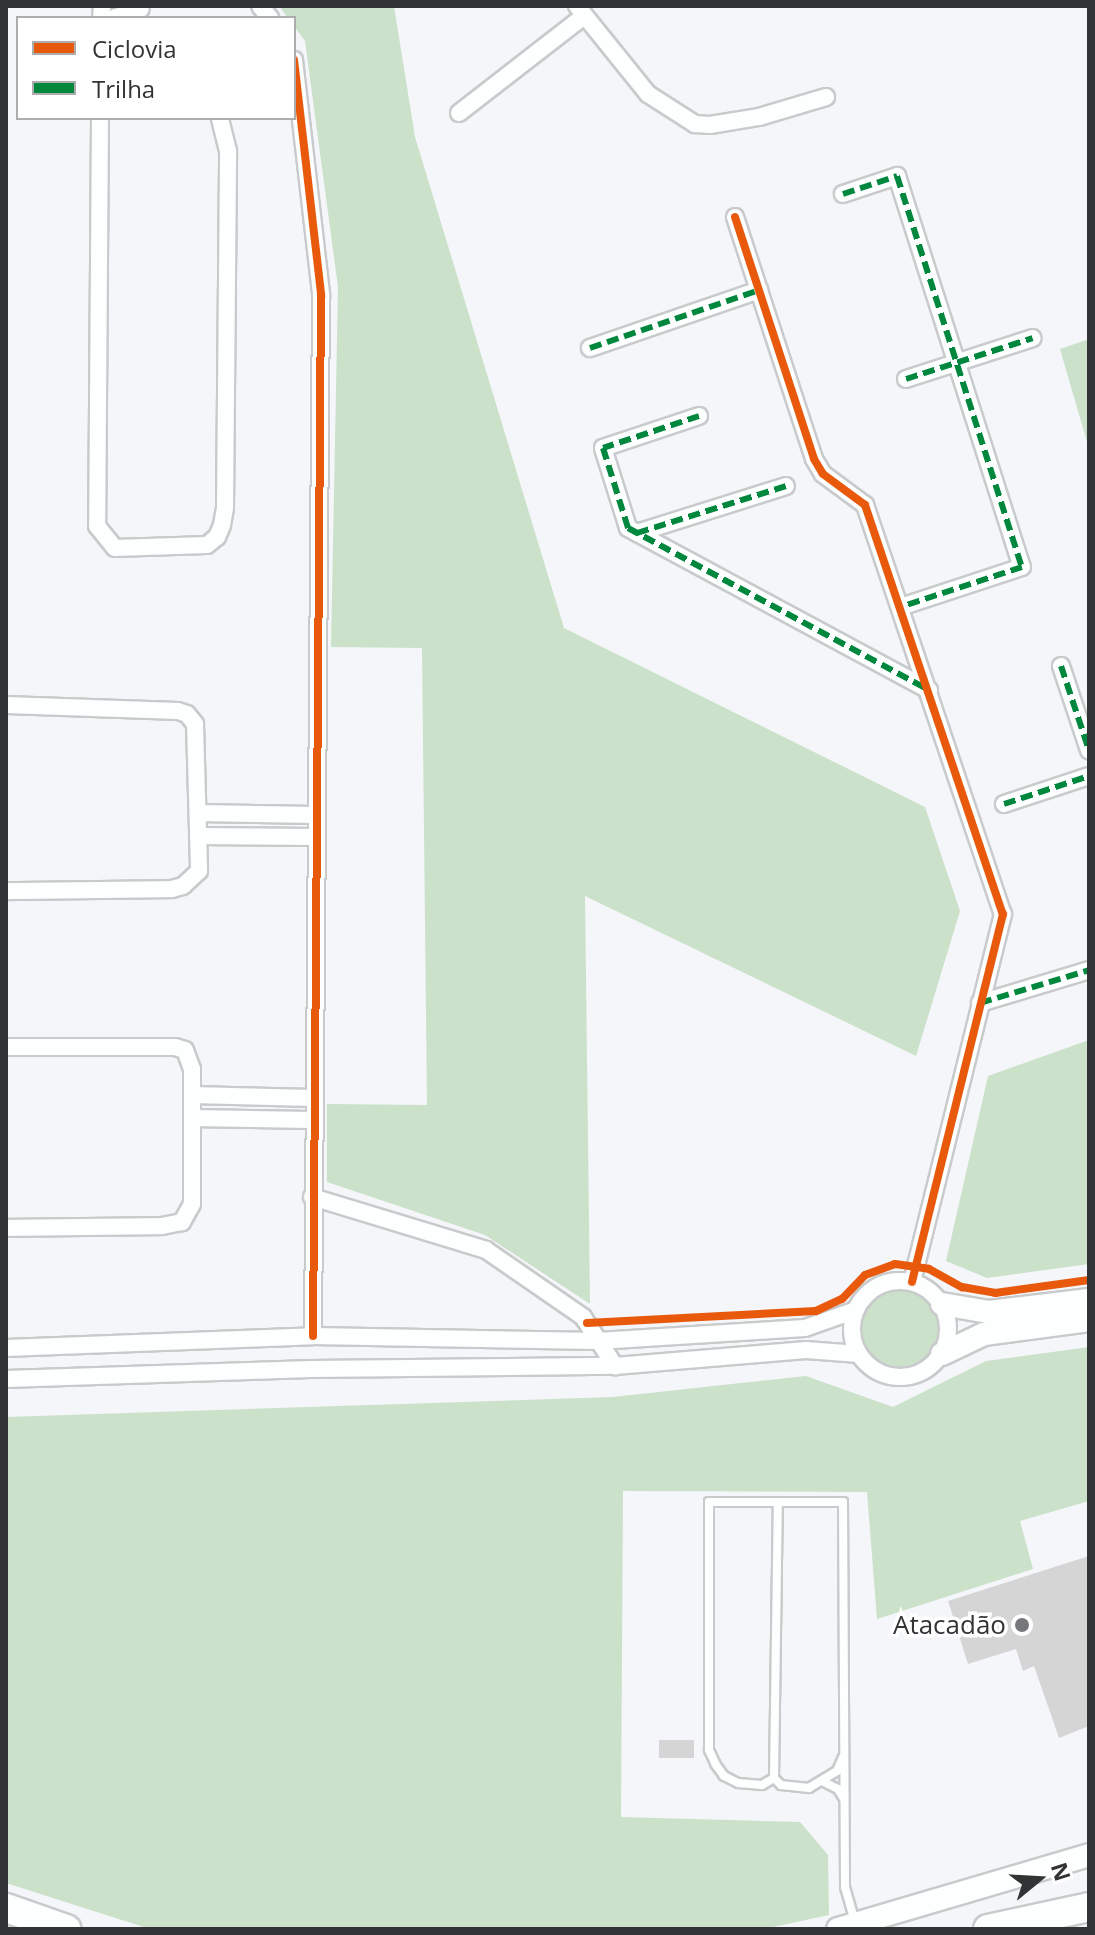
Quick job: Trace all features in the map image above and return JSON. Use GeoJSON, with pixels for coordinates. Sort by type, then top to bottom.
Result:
{"type":"FeatureCollection","features":[{"type":"Feature","properties":{"kind":"highway"},"geometry":{"type":"LineString","coordinates":[[988,1929],[1089,1907]]}},
{"type":"Feature","properties":{"kind":"highway"},"geometry":{"type":"LineString","coordinates":[[6,1908],[66,1929]]}},
{"type":"Feature","properties":{"kind":"street"},"geometry":{"type":"LineString","coordinates":[[121,16],[142,11]]}},
{"type":"Feature","properties":{"kind":"street"},"geometry":{"type":"LineString","coordinates":[[459,113],[581,11],[648,94],[695,124],[759,117],[826,97]]}},
{"type":"Feature","properties":{"kind":"street"},"geometry":{"type":"LineString","coordinates":[[296,77],[321,295],[312,1098],[313,1336]]}},
{"type":"Feature","properties":{"kind":"street"},"geometry":{"type":"LineString","coordinates":[[100,120],[97,526],[101,536],[115,548],[207,545],[217,537],[222,525],[225,508],[228,151],[220,120]]}},
{"type":"Feature","properties":{"kind":"street"},"geometry":{"type":"LineString","coordinates":[[843,194],[897,176],[1022,567],[900,607]]}},
{"type":"Feature","properties":{"kind":"street"},"geometry":{"type":"LineString","coordinates":[[735,217],[814,459],[823,474],[865,505],[1003,914],[912,1282]]}},
{"type":"Feature","properties":{"kind":"street"},"geometry":{"type":"LineString","coordinates":[[590,348],[759,290]]}},
{"type":"Feature","properties":{"kind":"street"},"geometry":{"type":"LineString","coordinates":[[906,379],[1033,338]]}},
{"type":"Feature","properties":{"kind":"street"},"geometry":{"type":"LineString","coordinates":[[699,416],[603,448],[628,528],[929,690]]}},
{"type":"Feature","properties":{"kind":"street"},"geometry":{"type":"LineString","coordinates":[[637,533],[786,486]]}},
{"type":"Feature","properties":{"kind":"street"},"geometry":{"type":"LineString","coordinates":[[1061,666],[1089,750]]}},
{"type":"Feature","properties":{"kind":"street"},"geometry":{"type":"LineString","coordinates":[[6,705],[178,711],[187,714],[195,724],[199,871],[183,886],[6,891]]}},
{"type":"Feature","properties":{"kind":"street"},"geometry":{"type":"LineString","coordinates":[[1004,804],[1089,776]]}},
{"type":"Feature","properties":{"kind":"street"},"geometry":{"type":"LineString","coordinates":[[198,813],[315,815]]}},
{"type":"Feature","properties":{"kind":"street"},"geometry":{"type":"LineString","coordinates":[[198,836],[315,837]]}},
{"type":"Feature","properties":{"kind":"street"},"geometry":{"type":"LineString","coordinates":[[980,1003],[1089,970]]}},
{"type":"Feature","properties":{"kind":"street"},"geometry":{"type":"LineString","coordinates":[[6,1047],[175,1047],[185,1050],[191,1059],[192,1095],[192,1204],[182,1222],[162,1226],[6,1228]]}},
{"type":"Feature","properties":{"kind":"street"},"geometry":{"type":"LineString","coordinates":[[192,1095],[312,1098]]}},
{"type":"Feature","properties":{"kind":"street"},"geometry":{"type":"LineString","coordinates":[[192,1118],[312,1120]]}},
{"type":"Feature","properties":{"kind":"street"},"geometry":{"type":"LineString","coordinates":[[312,1197],[486,1250],[583,1317],[615,1366]]}},
{"type":"Feature","properties":{"kind":"street"},"geometry":{"type":"LineString","coordinates":[[942,1354],[949,1329],[942,1304],[935,1295],[912,1282],[886,1283],[874,1289],[856,1310],[852,1325],[859,1354],[880,1373],[894,1377],[921,1373],[942,1354],[984,1334],[1089,1320]]}},
{"type":"Feature","properties":{"kind":"street"},"geometry":{"type":"LineString","coordinates":[[942,1304],[989,1312],[1089,1300]]}},
{"type":"Feature","properties":{"kind":"street"},"geometry":{"type":"LineString","coordinates":[[6,1348],[313,1336],[598,1341],[805,1328],[856,1310]]}},
{"type":"Feature","properties":{"kind":"street"},"geometry":{"type":"LineString","coordinates":[[6,1379],[311,1369],[615,1366],[806,1350],[859,1354]]}},
{"type":"Feature","properties":{"kind":"street"},"geometry":{"type":"LineString","coordinates":[[847,1926],[1089,1855]]}},
{"type":"Feature","properties":{"kind":"lane"},"geometry":{"type":"LineString","coordinates":[[774,1778],[762,1785],[738,1783],[724,1776],[709,1750],[709,1502],[843,1502],[843,1757],[847,1926]]}},
{"type":"Feature","properties":{"kind":"lane"},"geometry":{"type":"LineString","coordinates":[[778,1503],[774,1778],[781,1785],[794,1789],[809,1788],[824,1782],[837,1771],[843,1757]]}},
{"type":"Feature","properties":{"kind":"lane"},"geometry":{"type":"LineString","coordinates":[[824,1782],[838,1789],[844,1800]]}},
{"type":"Feature","properties":{"kind":"green space"},"geometry":{"type":"Polygon","coordinates":[[[279,6],[394,6],[415,137],[564,628],[925,807],[960,911],[916,1056],[585,896],[590,1304],[485,1235],[327,1182],[327,1104],[427,1105],[422,648],[331,647],[338,287],[305,41],[296,29],[296,16],[286,16],[279,6]]]}},
{"type":"Feature","properties":{"kind":"green space"},"geometry":{"type":"Polygon","coordinates":[[[1089,339],[1089,449],[1060,349],[1089,339]]]}},
{"type":"Feature","properties":{"kind":"green space"},"geometry":{"type":"Polygon","coordinates":[[[1089,1040],[1089,1264],[987,1278],[946,1261],[988,1076],[1089,1040]]]}},
{"type":"Feature","properties":{"kind":"green space"},"geometry":{"type":"Polygon","coordinates":[[[900,1289],[915,1292],[928,1301],[937,1314],[940,1329],[937,1344],[928,1357],[915,1366],[900,1369],[885,1366],[872,1357],[863,1344],[860,1329],[863,1314],[872,1301],[885,1292],[900,1289]]]}},
{"type":"Feature","properties":{"kind":"green space"},"geometry":{"type":"Polygon","coordinates":[[[1089,1347],[1089,1501],[1020,1521],[1033,1569],[877,1619],[867,1492],[623,1491],[621,1817],[800,1822],[828,1855],[829,1915],[764,1929],[150,1929],[6,1883],[6,1417],[613,1397],[806,1376],[893,1407],[986,1361],[1089,1347]]]}},
{"type":"Feature","properties":{"kind":"building","name":"Atacadão"},"geometry":{"type":"Polygon","coordinates":[[[1089,1556],[1089,1726],[1059,1738],[1034,1666],[1023,1671],[1016,1649],[968,1664],[948,1601],[1089,1556]]]}},
{"type":"Feature","properties":{"kind":"building"},"geometry":{"type":"Polygon","coordinates":[[[659,1740],[694,1740],[694,1758],[659,1758],[659,1740]]]}},
{"type":"Feature","properties":{"kind":"marked path"},"geometry":{"type":"LineString","coordinates":[[843,194],[897,176],[1022,567],[900,607]]}},
{"type":"Feature","properties":{"kind":"marked path"},"geometry":{"type":"LineString","coordinates":[[590,348],[759,290]]}},
{"type":"Feature","properties":{"kind":"marked path"},"geometry":{"type":"LineString","coordinates":[[906,379],[1033,338]]}},
{"type":"Feature","properties":{"kind":"marked path"},"geometry":{"type":"LineString","coordinates":[[699,416],[603,448],[628,528],[929,690]]}},
{"type":"Feature","properties":{"kind":"marked path"},"geometry":{"type":"LineString","coordinates":[[637,533],[786,486]]}},
{"type":"Feature","properties":{"kind":"marked path"},"geometry":{"type":"LineString","coordinates":[[1061,666],[1089,750]]}},
{"type":"Feature","properties":{"kind":"marked path"},"geometry":{"type":"LineString","coordinates":[[1004,804],[1089,776]]}},
{"type":"Feature","properties":{"kind":"marked path"},"geometry":{"type":"LineString","coordinates":[[980,1003],[1089,970]]}},
{"type":"Feature","properties":{"kind":"cycle path"},"geometry":{"type":"LineString","coordinates":[[296,77],[321,295],[313,1336]]}},
{"type":"Feature","properties":{"kind":"cycle path"},"geometry":{"type":"LineString","coordinates":[[735,217],[814,459],[823,474],[865,505],[1003,914],[912,1282]]}},
{"type":"Feature","properties":{"kind":"cycle path"},"geometry":{"type":"LineString","coordinates":[[587,1323],[816,1311],[842,1299],[865,1275],[895,1264],[929,1269],[962,1287],[995,1293],[1089,1280]]}},
{"type":"Feature","properties":{"kind":"place","name":"Atacadão"},"geometry":{"type":"Point","coordinates":[1022,1625]}}]}
